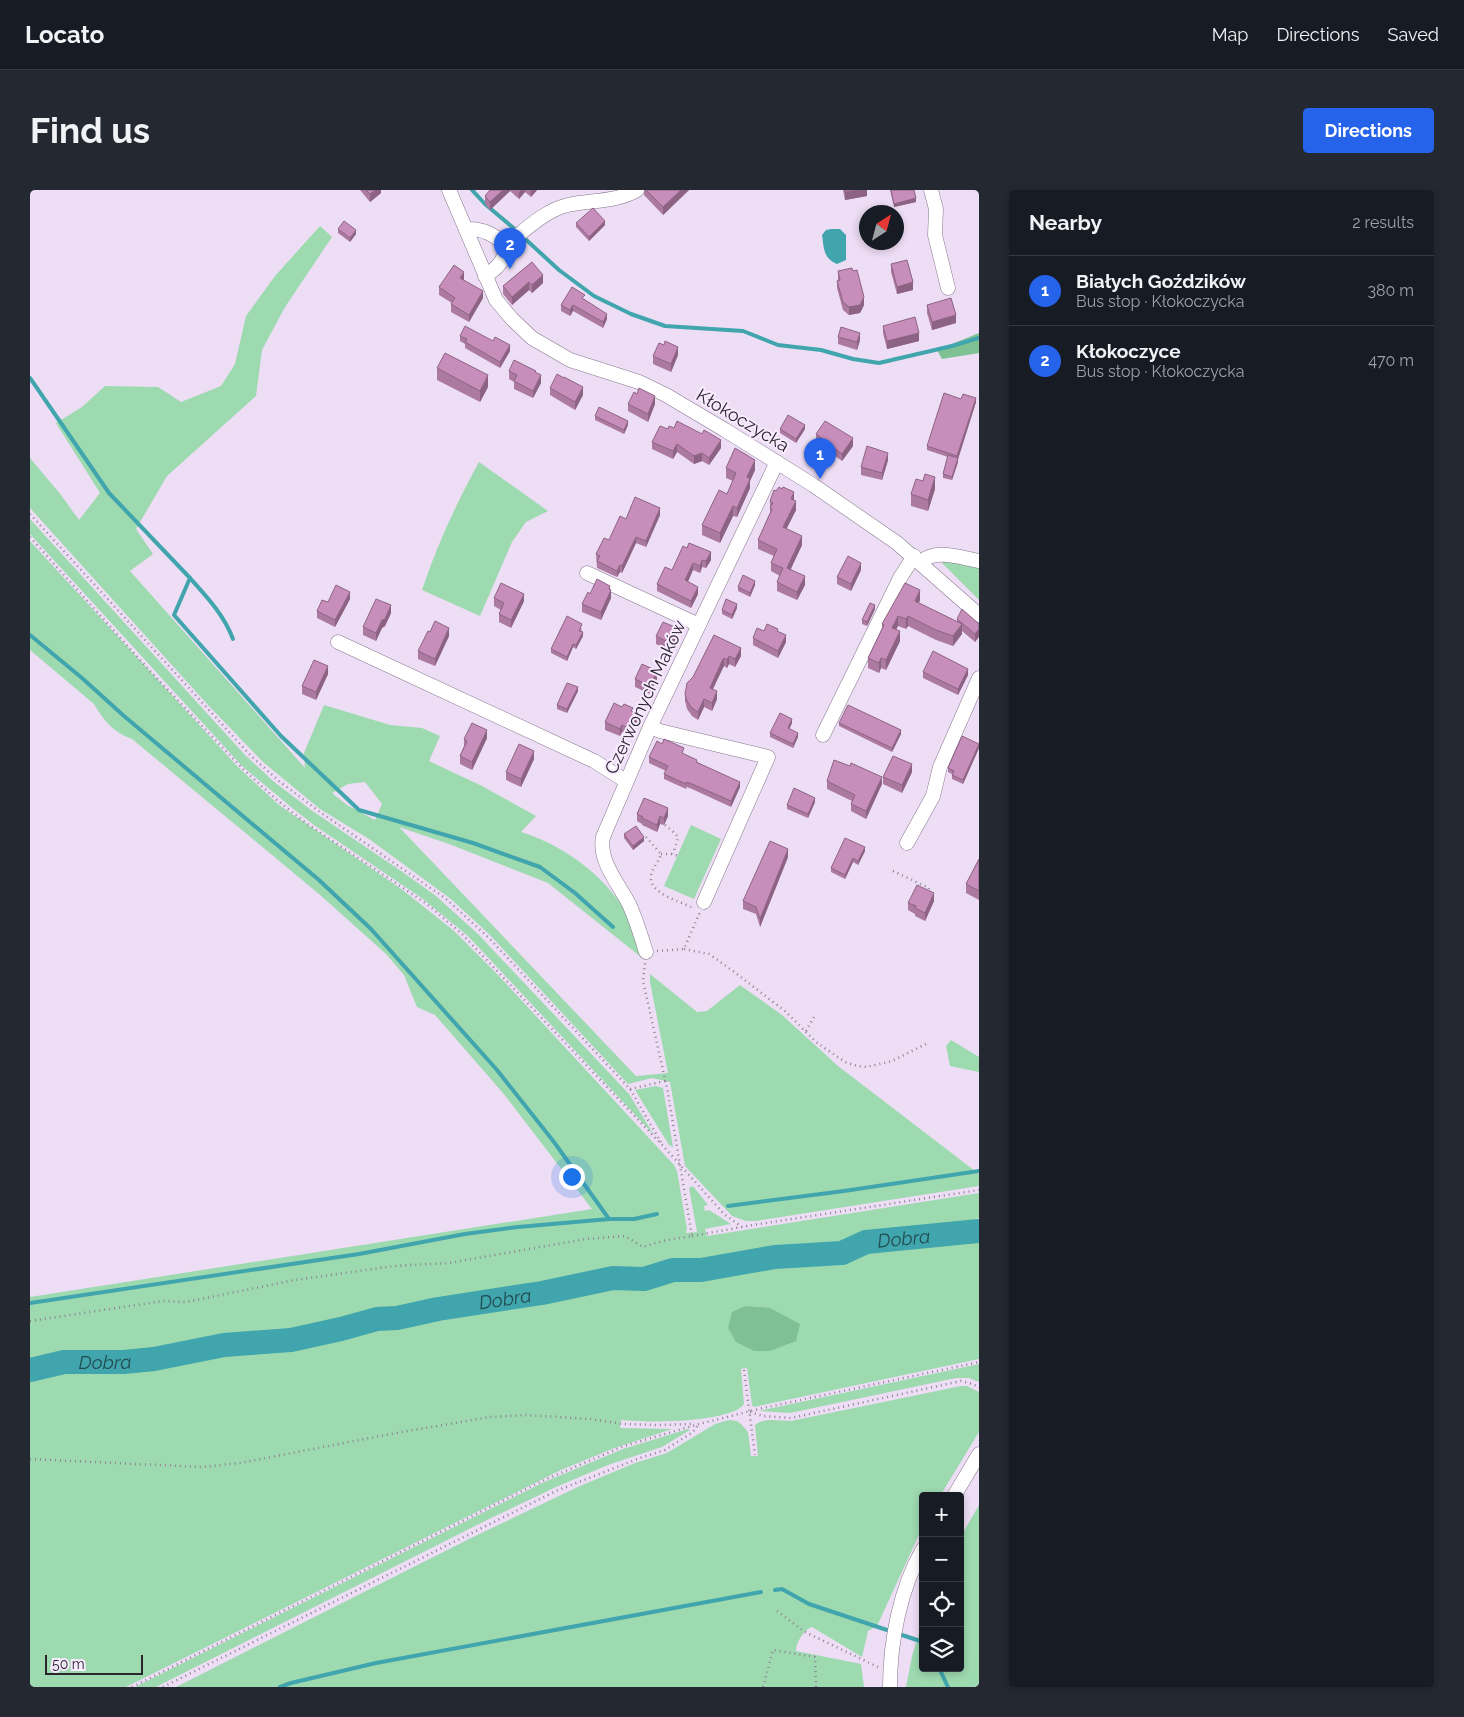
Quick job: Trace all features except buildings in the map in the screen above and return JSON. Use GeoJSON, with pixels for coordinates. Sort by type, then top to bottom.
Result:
{"type":"FeatureCollection","features":[{"type":"Feature","properties":{"kind":"street","name":"Kłokoczycka"},"geometry":{"type":"LineString","coordinates":[[449,190],[496,300],[512,319],[540,343],[570,360],[638,382],[666,395],[776,462],[897,542],[979,615]]}},
{"type":"Feature","properties":{"kind":"street"},"geometry":{"type":"LineString","coordinates":[[485,276],[494,271],[501,263],[515,238],[534,222],[566,205],[610,198],[637,190]]}},
{"type":"Feature","properties":{"kind":"street"},"geometry":{"type":"LineString","coordinates":[[932,190],[936,209],[935,235],[948,288]]}},
{"type":"Feature","properties":{"kind":"street"},"geometry":{"type":"LineString","coordinates":[[466,229],[477,228],[497,238],[515,238]]}},
{"type":"Feature","properties":{"kind":"street","name":"Czerwonych Maków"},"geometry":{"type":"LineString","coordinates":[[646,952],[629,905],[603,855],[603,837],[650,727],[776,462]]}},
{"type":"Feature","properties":{"kind":"street"},"geometry":{"type":"LineString","coordinates":[[823,735],[900,578],[918,559],[926,557],[940,554],[979,561]]}},
{"type":"Feature","properties":{"kind":"street"},"geometry":{"type":"LineString","coordinates":[[587,573],[699,625]]}},
{"type":"Feature","properties":{"kind":"street"},"geometry":{"type":"LineString","coordinates":[[338,642],[594,761],[626,781]]}},
{"type":"Feature","properties":{"kind":"street"},"geometry":{"type":"LineString","coordinates":[[907,843],[933,796],[940,767],[979,678]]}},
{"type":"Feature","properties":{"kind":"street"},"geometry":{"type":"LineString","coordinates":[[650,727],[660,732],[768,757],[698,904]]}},
{"type":"Feature","properties":{"kind":"street"},"geometry":{"type":"LineString","coordinates":[[956,1492],[979,1454]]}},
{"type":"Feature","properties":{"kind":"street"},"geometry":{"type":"LineString","coordinates":[[890,1687],[890,1670],[897,1621],[904,1596],[919,1559]]}},
{"type":"Feature","properties":{"kind":"path"},"geometry":{"type":"LineString","coordinates":[[30,514],[250,756],[320,812],[444,898],[488,937],[630,1089],[665,1148]]}},
{"type":"Feature","properties":{"kind":"path"},"geometry":{"type":"LineString","coordinates":[[30,537],[150,671],[243,769],[278,801],[427,904],[462,934],[665,1148],[724,1214],[742,1228]]}},
{"type":"Feature","properties":{"kind":"path"},"geometry":{"type":"LineString","coordinates":[[665,825],[678,838],[673,854]]}},
{"type":"Feature","properties":{"kind":"path"},"geometry":{"type":"LineString","coordinates":[[646,837],[661,854],[678,856]]}},
{"type":"Feature","properties":{"kind":"path"},"geometry":{"type":"LineString","coordinates":[[661,854],[651,873],[651,884],[656,890],[698,904],[684,949]]}},
{"type":"Feature","properties":{"kind":"path"},"geometry":{"type":"LineString","coordinates":[[893,871],[929,888],[927,893]]}},
{"type":"Feature","properties":{"kind":"path"},"geometry":{"type":"LineString","coordinates":[[692,1236],[682,1168],[643,981],[646,952],[684,949],[709,954],[785,1011],[829,1052],[845,1062],[857,1066],[867,1067],[892,1061],[926,1044]]}},
{"type":"Feature","properties":{"kind":"path"},"geometry":{"type":"LineString","coordinates":[[806,1031],[814,1017]]}},
{"type":"Feature","properties":{"kind":"path"},"geometry":{"type":"LineString","coordinates":[[630,1089],[665,1080]]}},
{"type":"Feature","properties":{"kind":"path"},"geometry":{"type":"LineString","coordinates":[[30,1321],[163,1301],[186,1302],[294,1280],[394,1266],[449,1263],[586,1239],[625,1236],[643,1246],[692,1236],[979,1190]]}},
{"type":"Feature","properties":{"kind":"path"},"geometry":{"type":"LineString","coordinates":[[132,1687],[542,1481],[624,1446],[749,1411],[979,1362]]}},
{"type":"Feature","properties":{"kind":"path"},"geometry":{"type":"LineString","coordinates":[[744,1370],[755,1455]]}},
{"type":"Feature","properties":{"kind":"path"},"geometry":{"type":"LineString","coordinates":[[749,1411],[763,1416],[791,1418],[961,1381],[973,1384],[979,1388]]}},
{"type":"Feature","properties":{"kind":"path"},"geometry":{"type":"LineString","coordinates":[[30,1459],[202,1467],[240,1463],[396,1433],[526,1414],[592,1419],[622,1424],[699,1424]]}},
{"type":"Feature","properties":{"kind":"path"},"geometry":{"type":"LineString","coordinates":[[163,1687],[556,1491],[665,1450],[693,1432],[699,1424]]}},
{"type":"Feature","properties":{"kind":"path"},"geometry":{"type":"LineString","coordinates":[[777,1611],[806,1632],[873,1666],[890,1670]]}},
{"type":"Feature","properties":{"kind":"path"},"geometry":{"type":"LineString","coordinates":[[763,1687],[773,1650],[815,1657],[816,1687]]}},
{"type":"Feature","properties":{"kind":"shaded area"},"geometry":{"type":"Polygon","coordinates":[[[320,226],[332,237],[285,307],[262,350],[256,396],[167,476],[136,529],[153,554],[130,571],[305,768],[304,753],[324,705],[390,725],[422,728],[440,736],[429,761],[482,786],[536,816],[521,832],[557,847],[590,870],[605,884],[629,916],[638,937],[641,957],[548,883],[449,844],[399,827],[636,1076],[668,1073],[650,974],[697,1012],[707,1011],[740,985],[782,1015],[838,1066],[979,1174],[979,1186],[756,1221],[746,1221],[732,1216],[685,1166],[670,1082],[652,1078],[628,1084],[490,935],[451,899],[369,839],[320,809],[263,762],[208,705],[30,508],[30,458],[79,520],[100,493],[56,423],[82,407],[105,386],[158,387],[181,402],[221,386],[235,364],[246,316],[275,276],[320,226]],[[365,782],[348,784],[332,793],[347,805],[375,820],[382,804],[365,782]]]}},
{"type":"Feature","properties":{"kind":"shaded area"},"geometry":{"type":"Polygon","coordinates":[[[840,229],[846,235],[846,260],[837,264],[829,259],[823,244],[822,235],[826,230],[840,229]]]}},
{"type":"Feature","properties":{"kind":"shaded area"},"geometry":{"type":"Polygon","coordinates":[[[979,333],[979,353],[942,359],[937,350],[979,333]]]}},
{"type":"Feature","properties":{"kind":"shaded area"},"geometry":{"type":"Polygon","coordinates":[[[479,462],[548,511],[526,522],[512,542],[480,616],[422,590],[462,493],[479,462]]]}},
{"type":"Feature","properties":{"kind":"shaded area"},"geometry":{"type":"Polygon","coordinates":[[[30,519],[245,755],[273,781],[311,810],[436,896],[478,934],[629,1094],[654,1135],[468,936],[423,899],[314,825],[242,766],[30,534],[30,519]]]}},
{"type":"Feature","properties":{"kind":"shaded area"},"geometry":{"type":"Polygon","coordinates":[[[30,541],[238,767],[279,805],[400,888],[453,930],[497,974],[674,1165],[677,1171],[687,1229],[686,1233],[697,1232],[689,1188],[693,1186],[708,1205],[704,1206],[705,1211],[709,1210],[731,1224],[705,1229],[707,1236],[979,1193],[979,1218],[959,1224],[865,1234],[828,1246],[745,1255],[636,1275],[605,1275],[507,1295],[400,1311],[341,1326],[293,1335],[111,1359],[69,1358],[30,1368],[30,1297],[592,1209],[503,1093],[435,1015],[417,1007],[404,975],[386,954],[319,894],[132,739],[114,729],[101,716],[94,704],[30,650],[30,541]]]}},
{"type":"Feature","properties":{"kind":"shaded area"},"geometry":{"type":"Polygon","coordinates":[[[944,560],[979,568],[979,600],[942,563],[944,560]]]}},
{"type":"Feature","properties":{"kind":"shaded area"},"geometry":{"type":"Polygon","coordinates":[[[691,825],[721,839],[694,899],[664,886],[691,825]]]}},
{"type":"Feature","properties":{"kind":"shaded area"},"geometry":{"type":"Polygon","coordinates":[[[951,1040],[979,1057],[979,1072],[950,1066],[946,1046],[951,1040]]]}},
{"type":"Feature","properties":{"kind":"shaded area"},"geometry":{"type":"Polygon","coordinates":[[[656,1086],[663,1088],[673,1147],[669,1145],[635,1090],[656,1086]]]}},
{"type":"Feature","properties":{"kind":"shaded area"},"geometry":{"type":"Polygon","coordinates":[[[979,1238],[979,1359],[754,1407],[752,1405],[747,1368],[741,1369],[744,1404],[736,1410],[723,1415],[686,1420],[621,1420],[620,1428],[672,1429],[612,1449],[561,1470],[126,1687],[30,1687],[30,1372],[58,1365],[84,1362],[141,1363],[225,1346],[308,1339],[375,1321],[577,1288],[602,1281],[630,1286],[651,1283],[671,1276],[700,1278],[716,1272],[979,1238]]]}},
{"type":"Feature","properties":{"kind":"shaded area"},"geometry":{"type":"Polygon","coordinates":[[[745,1306],[770,1308],[800,1324],[796,1341],[770,1351],[754,1351],[736,1342],[728,1328],[732,1312],[745,1306]]]}},
{"type":"Feature","properties":{"kind":"shaded area"},"geometry":{"type":"Polygon","coordinates":[[[979,1364],[979,1382],[969,1378],[956,1378],[790,1413],[759,1411],[979,1364]]]}},
{"type":"Feature","properties":{"kind":"shaded area"},"geometry":{"type":"Polygon","coordinates":[[[961,1386],[967,1386],[979,1392],[979,1432],[942,1492],[919,1492],[919,1535],[877,1626],[868,1631],[862,1657],[812,1627],[803,1634],[797,1644],[796,1651],[861,1664],[864,1687],[176,1687],[471,1538],[580,1486],[635,1463],[667,1453],[715,1424],[729,1420],[737,1421],[748,1432],[751,1456],[758,1456],[755,1425],[763,1421],[772,1420],[791,1421],[961,1386]]]}},
{"type":"Feature","properties":{"kind":"shaded area"},"geometry":{"type":"Polygon","coordinates":[[[688,1429],[690,1430],[662,1447],[608,1465],[489,1519],[156,1687],[135,1687],[542,1483],[623,1449],[688,1429]]]}},
{"type":"Feature","properties":{"kind":"shaded area"},"geometry":{"type":"Polygon","coordinates":[[[979,1505],[979,1687],[906,1687],[919,1633],[919,1672],[964,1672],[964,1531],[979,1505]]]}},
{"type":"Feature","properties":{"kind":"waterway"},"geometry":{"type":"LineString","coordinates":[[472,190],[485,204],[517,231]]}},
{"type":"Feature","properties":{"kind":"waterway"},"geometry":{"type":"LineString","coordinates":[[522,236],[559,270],[594,296],[631,314],[665,326],[743,331],[778,345],[821,350],[853,359],[879,363],[979,338]]}},
{"type":"Feature","properties":{"kind":"waterway"},"geometry":{"type":"LineString","coordinates":[[30,378],[109,493],[190,578],[174,615],[281,736],[359,810],[473,843],[540,867],[575,893],[613,927]]}},
{"type":"Feature","properties":{"kind":"waterway"},"geometry":{"type":"LineString","coordinates":[[190,578],[220,614],[233,639]]}},
{"type":"Feature","properties":{"kind":"waterway"},"geometry":{"type":"LineString","coordinates":[[30,635],[319,880],[371,929],[497,1070],[554,1142],[609,1219],[465,1234],[359,1254],[30,1303]]}},
{"type":"Feature","properties":{"kind":"waterway"},"geometry":{"type":"LineString","coordinates":[[728,1206],[979,1171]]}},
{"type":"Feature","properties":{"kind":"waterway"},"geometry":{"type":"LineString","coordinates":[[609,1219],[634,1219],[657,1214]]}},
{"type":"Feature","properties":{"kind":"waterway","name":"Dobra"},"geometry":{"type":"LineString","coordinates":[[30,1370],[64,1362],[124,1362],[154,1359],[224,1345],[291,1340],[377,1319],[397,1318],[438,1309],[542,1293],[613,1278],[644,1279],[673,1270],[701,1270],[775,1257],[842,1253],[866,1242],[979,1231]]}},
{"type":"Feature","properties":{"kind":"waterway"},"geometry":{"type":"LineString","coordinates":[[775,1590],[782,1589],[809,1604],[919,1641]]}},
{"type":"Feature","properties":{"kind":"waterway"},"geometry":{"type":"LineString","coordinates":[[280,1687],[376,1663],[761,1592]]}},
{"type":"Feature","properties":{"kind":"waterway"},"geometry":{"type":"LineString","coordinates":[[941,1672],[948,1687]]}},
{"type":"Feature","properties":{"kind":"place","name":"Kłokoczyce"},"geometry":{"type":"Point","coordinates":[510,269]}},
{"type":"Feature","properties":{"kind":"place","name":"Białych Goździków"},"geometry":{"type":"Point","coordinates":[820,479]}}]}
